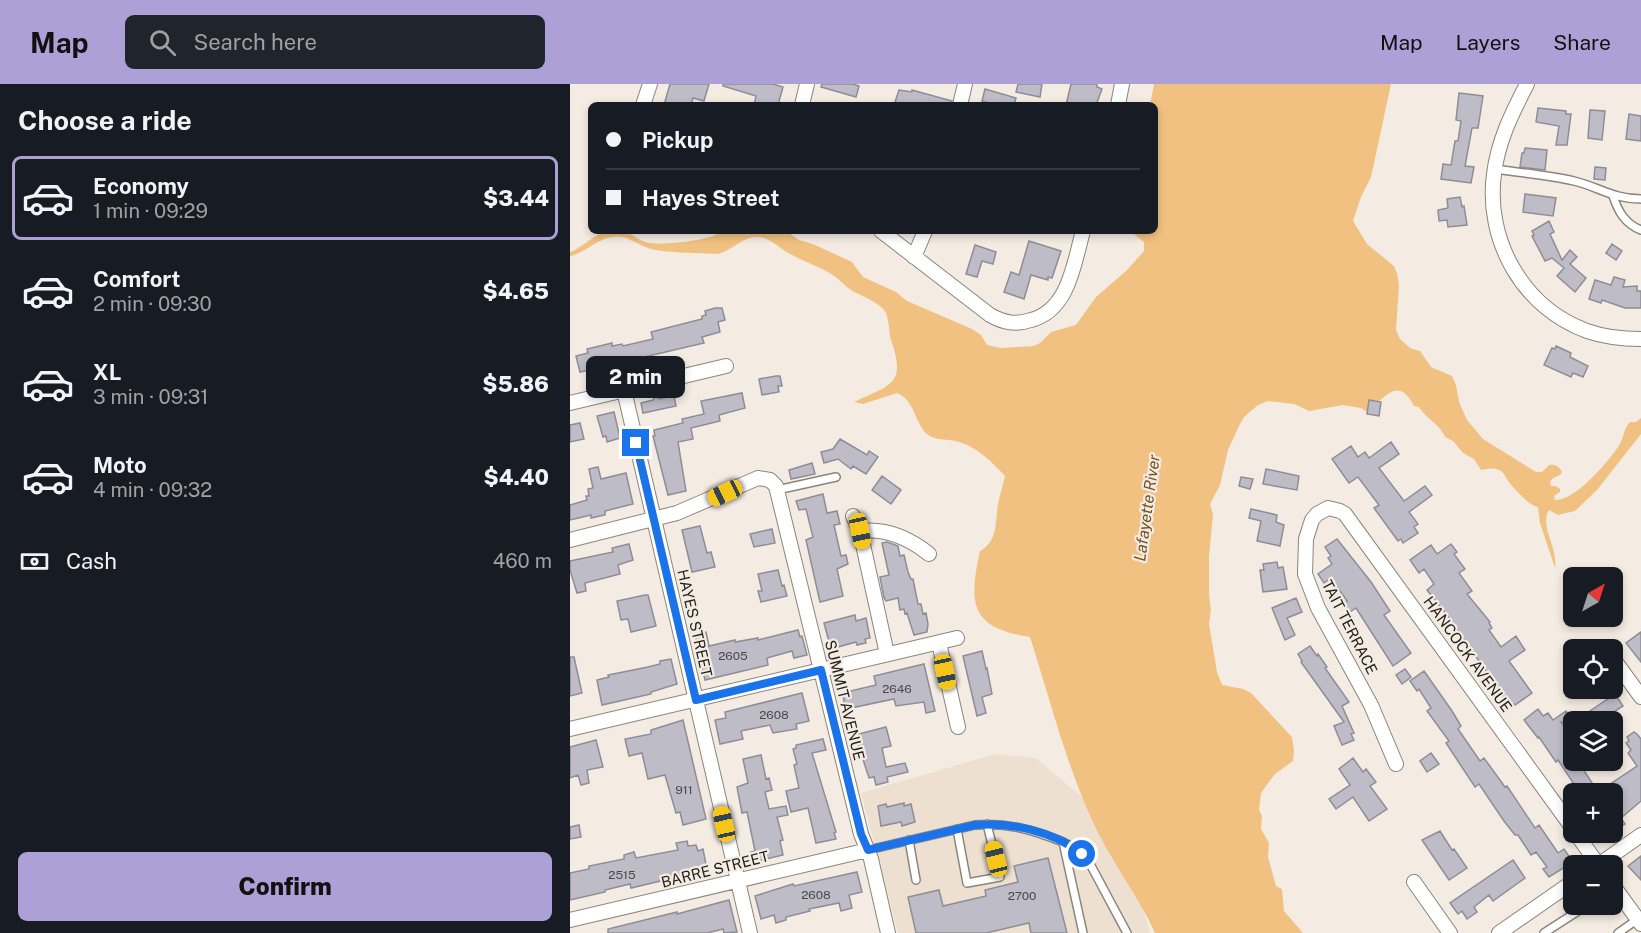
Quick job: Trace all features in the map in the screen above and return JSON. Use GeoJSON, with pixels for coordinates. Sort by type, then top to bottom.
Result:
{"type":"FeatureCollection","features":[{"type":"Feature","properties":{"kind":"street"},"geometry":{"type":"LineString","coordinates":[[645,102],[650,84]]}},
{"type":"Feature","properties":{"kind":"street"},"geometry":{"type":"LineString","coordinates":[[802,102],[807,84]]}},
{"type":"Feature","properties":{"kind":"street"},"geometry":{"type":"LineString","coordinates":[[961,102],[965,84]]}},
{"type":"Feature","properties":{"kind":"street"},"geometry":{"type":"LineString","coordinates":[[1119,102],[1122,84]]}},
{"type":"Feature","properties":{"kind":"street"},"geometry":{"type":"LineString","coordinates":[[1527,84],[1509,118],[1495,168],[1493,207],[1500,243],[1508,262],[1532,295],[1568,322],[1586,331],[1641,339]]}},
{"type":"Feature","properties":{"kind":"street"},"geometry":{"type":"LineString","coordinates":[[885,234],[990,315],[1011,323],[1036,319],[1050,312],[1062,298],[1082,234]]}},
{"type":"Feature","properties":{"kind":"street"},"geometry":{"type":"LineString","coordinates":[[914,257],[924,234]]}},
{"type":"Feature","properties":{"kind":"street"},"geometry":{"type":"LineString","coordinates":[[570,403],[726,366]]}},
{"type":"Feature","properties":{"kind":"street","name":"HAYES STREET"},"geometry":{"type":"LineString","coordinates":[[624,390],[750,933]]}},
{"type":"Feature","properties":{"kind":"street"},"geometry":{"type":"LineString","coordinates":[[570,540],[654,520],[708,501],[758,478],[770,480],[777,490]]}},
{"type":"Feature","properties":{"kind":"street","name":"SUMMIT AVENUE"},"geometry":{"type":"LineString","coordinates":[[777,490],[861,834],[868,850],[888,933]]}},
{"type":"Feature","properties":{"kind":"street","name":"TAIT TERRACE"},"geometry":{"type":"LineString","coordinates":[[1328,508],[1317,513],[1312,519],[1306,540],[1305,574],[1318,608],[1371,705],[1396,764]]}},
{"type":"Feature","properties":{"kind":"street","name":"HANCOCK AVENUE"},"geometry":{"type":"LineString","coordinates":[[1328,508],[1345,514],[1563,816]]}},
{"type":"Feature","properties":{"kind":"street"},"geometry":{"type":"LineString","coordinates":[[853,516],[860,531],[887,654]]}},
{"type":"Feature","properties":{"kind":"street"},"geometry":{"type":"LineString","coordinates":[[860,531],[883,531],[904,538],[929,554]]}},
{"type":"Feature","properties":{"kind":"street"},"geometry":{"type":"LineString","coordinates":[[570,729],[957,638]]}},
{"type":"Feature","properties":{"kind":"street"},"geometry":{"type":"LineString","coordinates":[[939,643],[958,727]]}},
{"type":"Feature","properties":{"kind":"street"},"geometry":{"type":"LineString","coordinates":[[1623,672],[1641,697]]}},
{"type":"Feature","properties":{"kind":"street"},"geometry":{"type":"LineString","coordinates":[[1612,855],[1641,835]]}},
{"type":"Feature","properties":{"kind":"street","name":"BARRE STREET"},"geometry":{"type":"LineString","coordinates":[[570,920],[868,850]]}},
{"type":"Feature","properties":{"kind":"street"},"geometry":{"type":"LineString","coordinates":[[1414,882],[1450,933]]}},
{"type":"Feature","properties":{"kind":"street"},"geometry":{"type":"LineString","coordinates":[[1499,933],[1563,888]]}},
{"type":"Feature","properties":{"kind":"street"},"geometry":{"type":"LineString","coordinates":[[1623,900],[1640,922]]}},
{"type":"Feature","properties":{"kind":"lane"},"geometry":{"type":"LineString","coordinates":[[1495,168],[1572,181],[1613,196],[1641,199]]}},
{"type":"Feature","properties":{"kind":"lane"},"geometry":{"type":"LineString","coordinates":[[1613,196],[1625,219],[1641,230]]}},
{"type":"Feature","properties":{"kind":"lane"},"geometry":{"type":"LineString","coordinates":[[777,490],[836,477]]}},
{"type":"Feature","properties":{"kind":"lane"},"geometry":{"type":"LineString","coordinates":[[868,850],[987,824],[1022,827],[1075,848],[1089,862],[1127,933]]}},
{"type":"Feature","properties":{"kind":"lane"},"geometry":{"type":"LineString","coordinates":[[957,829],[967,883],[1000,877],[987,824]]}},
{"type":"Feature","properties":{"kind":"lane"},"geometry":{"type":"LineString","coordinates":[[909,840],[916,880]]}},
{"type":"Feature","properties":{"kind":"lane"},"geometry":{"type":"LineString","coordinates":[[1063,842],[1083,933]]}},
{"type":"Feature","properties":{"kind":"lane"},"geometry":{"type":"LineString","coordinates":[[1544,933],[1572,915]]}},
{"type":"Feature","properties":{"kind":"lane"},"geometry":{"type":"LineString","coordinates":[[1618,933],[1640,922]]}},
{"type":"Feature","properties":{"kind":"shaded area"},"geometry":{"type":"Polygon","coordinates":[[[996,754],[1036,758],[1095,808],[1137,889],[1150,933],[898,933],[861,793],[996,754]]]}},
{"type":"Feature","properties":{"kind":"water","name":"Lafayette River"},"geometry":{"type":"Polygon","coordinates":[[[1154,84],[1391,84],[1371,177],[1353,221],[1367,244],[1394,266],[1397,273],[1399,285],[1396,330],[1400,339],[1410,348],[1420,351],[1431,367],[1452,376],[1467,420],[1483,439],[1536,472],[1542,472],[1549,465],[1560,468],[1562,472],[1560,475],[1550,482],[1551,486],[1560,489],[1560,492],[1554,496],[1555,500],[1563,499],[1581,488],[1607,462],[1618,447],[1630,422],[1636,422],[1641,418],[1641,434],[1597,490],[1575,511],[1558,515],[1549,510],[1546,523],[1554,552],[1555,568],[1540,523],[1538,507],[1523,497],[1501,471],[1481,470],[1474,459],[1463,453],[1453,441],[1445,437],[1419,407],[1414,406],[1402,392],[1397,390],[1391,392],[1367,412],[1361,408],[1343,405],[1309,411],[1294,404],[1268,401],[1258,405],[1244,417],[1228,450],[1220,485],[1210,504],[1213,514],[1209,557],[1211,610],[1209,624],[1217,672],[1222,685],[1251,693],[1292,737],[1293,761],[1275,774],[1261,793],[1259,810],[1262,816],[1261,829],[1269,843],[1268,857],[1276,886],[1282,889],[1284,911],[1303,933],[1155,933],[1099,834],[1082,798],[1030,637],[1010,633],[996,627],[985,620],[978,611],[974,586],[976,570],[980,551],[993,537],[1005,476],[990,461],[966,444],[935,438],[927,434],[919,424],[911,406],[903,396],[897,393],[863,404],[854,402],[886,387],[896,375],[895,355],[887,316],[883,309],[851,290],[828,272],[760,237],[746,240],[718,254],[654,250],[617,236],[601,240],[570,256],[570,252],[601,234],[630,234],[650,243],[676,243],[699,240],[717,234],[790,234],[799,240],[852,262],[863,277],[896,292],[907,301],[972,329],[981,335],[987,345],[1000,348],[1034,346],[1051,332],[1076,325],[1096,297],[1126,271],[1144,251],[1144,242],[1134,234],[1158,234],[1158,102],[1151,102],[1154,84]]]}},
{"type":"Feature","properties":{"kind":"building"},"geometry":{"type":"Polygon","coordinates":[[[670,84],[709,84],[704,101],[693,98],[692,102],[665,102],[670,84]]]}},
{"type":"Feature","properties":{"kind":"building"},"geometry":{"type":"Polygon","coordinates":[[[723,84],[773,84],[783,87],[779,102],[755,102],[756,96],[723,86],[723,84]]]}},
{"type":"Feature","properties":{"kind":"building"},"geometry":{"type":"Polygon","coordinates":[[[822,84],[859,86],[856,97],[821,87],[822,84]]]}},
{"type":"Feature","properties":{"kind":"building"},"geometry":{"type":"Polygon","coordinates":[[[1018,84],[1042,84],[1040,97],[1016,92],[1018,84]]]}},
{"type":"Feature","properties":{"kind":"building"},"geometry":{"type":"Polygon","coordinates":[[[1071,84],[1097,84],[1097,87],[1102,89],[1097,102],[1067,102],[1071,84]]]}},
{"type":"Feature","properties":{"kind":"building"},"geometry":{"type":"Polygon","coordinates":[[[985,89],[1016,98],[1015,102],[982,101],[985,89]]]}},
{"type":"Feature","properties":{"kind":"building"},"geometry":{"type":"Polygon","coordinates":[[[899,90],[912,92],[912,90],[952,101],[952,102],[895,102],[899,90]]]}},
{"type":"Feature","properties":{"kind":"building"},"geometry":{"type":"Polygon","coordinates":[[[1459,93],[1483,96],[1478,128],[1472,128],[1465,166],[1474,167],[1471,183],[1441,179],[1443,164],[1451,165],[1455,141],[1458,141],[1461,121],[1456,120],[1459,93]]]}},
{"type":"Feature","properties":{"kind":"building"},"geometry":{"type":"Polygon","coordinates":[[[1538,108],[1566,111],[1566,114],[1571,114],[1567,145],[1556,145],[1559,126],[1536,122],[1538,108]]]}},
{"type":"Feature","properties":{"kind":"building"},"geometry":{"type":"Polygon","coordinates":[[[1590,110],[1605,111],[1602,140],[1588,138],[1590,110]]]}},
{"type":"Feature","properties":{"kind":"building"},"geometry":{"type":"Polygon","coordinates":[[[1629,114],[1641,116],[1641,141],[1626,139],[1629,114]]]}},
{"type":"Feature","properties":{"kind":"building"},"geometry":{"type":"Polygon","coordinates":[[[1525,148],[1547,150],[1545,170],[1520,167],[1525,148]]]}},
{"type":"Feature","properties":{"kind":"building"},"geometry":{"type":"Polygon","coordinates":[[[1595,167],[1606,168],[1605,180],[1594,179],[1595,167]]]}},
{"type":"Feature","properties":{"kind":"building"},"geometry":{"type":"Polygon","coordinates":[[[1525,194],[1556,198],[1553,216],[1523,212],[1525,194]]]}},
{"type":"Feature","properties":{"kind":"building"},"geometry":{"type":"Polygon","coordinates":[[[1460,197],[1467,225],[1448,227],[1447,220],[1439,221],[1438,210],[1448,208],[1447,199],[1460,197]]]}},
{"type":"Feature","properties":{"kind":"building"},"geometry":{"type":"Polygon","coordinates":[[[1549,221],[1554,232],[1550,234],[1562,260],[1570,250],[1577,257],[1570,264],[1586,278],[1575,292],[1557,276],[1564,268],[1552,258],[1545,261],[1532,236],[1534,235],[1532,231],[1549,221]]]}},
{"type":"Feature","properties":{"kind":"building"},"geometry":{"type":"Polygon","coordinates":[[[1029,241],[1061,251],[1052,278],[1048,277],[1048,280],[1031,275],[1024,299],[1004,292],[1011,272],[1019,275],[1029,241]]]}},
{"type":"Feature","properties":{"kind":"building"},"geometry":{"type":"Polygon","coordinates":[[[1612,244],[1622,251],[1616,260],[1606,253],[1612,244]]]}},
{"type":"Feature","properties":{"kind":"building"},"geometry":{"type":"Polygon","coordinates":[[[975,245],[996,252],[993,264],[982,261],[977,277],[966,274],[975,245]]]}},
{"type":"Feature","properties":{"kind":"building"},"geometry":{"type":"Polygon","coordinates":[[[1614,277],[1625,280],[1623,287],[1637,286],[1637,291],[1641,291],[1641,308],[1625,308],[1602,300],[1601,303],[1589,299],[1595,280],[1611,285],[1614,277]]]}},
{"type":"Feature","properties":{"kind":"building"},"geometry":{"type":"Polygon","coordinates":[[[722,308],[725,320],[718,322],[720,332],[702,337],[704,343],[580,372],[576,356],[588,353],[587,349],[612,343],[612,346],[622,344],[623,346],[653,339],[651,332],[702,319],[702,316],[706,315],[705,311],[722,308]]]}},
{"type":"Feature","properties":{"kind":"building"},"geometry":{"type":"Polygon","coordinates":[[[1556,346],[1571,353],[1570,357],[1588,366],[1583,377],[1573,373],[1571,377],[1544,365],[1552,348],[1555,349],[1556,346]]]}},
{"type":"Feature","properties":{"kind":"building"},"geometry":{"type":"Polygon","coordinates":[[[780,376],[782,386],[778,386],[779,392],[762,395],[759,379],[780,376]]]}},
{"type":"Feature","properties":{"kind":"building"},"geometry":{"type":"Polygon","coordinates":[[[742,393],[745,408],[719,415],[720,421],[691,428],[693,439],[678,442],[686,491],[668,495],[653,436],[655,436],[654,430],[683,423],[682,419],[704,414],[701,401],[742,393]]]}},
{"type":"Feature","properties":{"kind":"building"},"geometry":{"type":"Polygon","coordinates":[[[656,396],[659,399],[674,396],[676,406],[643,413],[641,403],[653,400],[656,396]]]}},
{"type":"Feature","properties":{"kind":"building"},"geometry":{"type":"Polygon","coordinates":[[[1369,400],[1381,402],[1379,416],[1367,414],[1369,400]]]}},
{"type":"Feature","properties":{"kind":"building"},"geometry":{"type":"Polygon","coordinates":[[[614,412],[620,438],[607,442],[606,436],[603,437],[597,416],[614,412]]]}},
{"type":"Feature","properties":{"kind":"building"},"geometry":{"type":"Polygon","coordinates":[[[580,423],[584,439],[570,442],[570,425],[580,423]]]}},
{"type":"Feature","properties":{"kind":"building"},"geometry":{"type":"Polygon","coordinates":[[[840,439],[867,455],[869,451],[878,457],[866,474],[853,466],[851,469],[838,459],[824,463],[821,452],[833,449],[840,439]]]}},
{"type":"Feature","properties":{"kind":"building"},"geometry":{"type":"Polygon","coordinates":[[[1391,442],[1399,454],[1379,468],[1404,501],[1425,486],[1432,495],[1409,512],[1418,524],[1414,527],[1418,533],[1403,543],[1401,539],[1398,541],[1374,508],[1379,505],[1358,477],[1349,483],[1332,459],[1351,446],[1358,457],[1365,452],[1369,458],[1391,442]]]}},
{"type":"Feature","properties":{"kind":"building"},"geometry":{"type":"Polygon","coordinates":[[[812,463],[815,474],[791,479],[789,470],[812,463]]]}},
{"type":"Feature","properties":{"kind":"building"},"geometry":{"type":"Polygon","coordinates":[[[598,467],[601,479],[626,473],[633,504],[605,511],[605,515],[591,518],[591,515],[570,520],[570,505],[587,500],[588,489],[593,488],[589,469],[598,467]]]}},
{"type":"Feature","properties":{"kind":"building"},"geometry":{"type":"Polygon","coordinates":[[[1266,469],[1299,476],[1297,490],[1263,484],[1266,469]]]}},
{"type":"Feature","properties":{"kind":"building"},"geometry":{"type":"Polygon","coordinates":[[[882,476],[901,490],[891,504],[872,490],[882,476]]]}},
{"type":"Feature","properties":{"kind":"building"},"geometry":{"type":"Polygon","coordinates":[[[1241,477],[1253,479],[1250,489],[1239,486],[1241,477]]]}},
{"type":"Feature","properties":{"kind":"building"},"geometry":{"type":"Polygon","coordinates":[[[823,494],[827,513],[837,511],[840,524],[834,525],[841,556],[846,555],[848,564],[837,569],[843,596],[820,602],[806,540],[813,537],[806,509],[799,510],[796,501],[823,494]]]}},
{"type":"Feature","properties":{"kind":"building"},"geometry":{"type":"Polygon","coordinates":[[[1251,509],[1277,515],[1276,522],[1284,525],[1280,546],[1257,541],[1261,521],[1249,518],[1251,509]]]}},
{"type":"Feature","properties":{"kind":"building"},"geometry":{"type":"Polygon","coordinates":[[[700,526],[707,553],[711,552],[715,567],[692,572],[682,530],[700,526]]]}},
{"type":"Feature","properties":{"kind":"building"},"geometry":{"type":"Polygon","coordinates":[[[772,529],[775,543],[754,547],[750,534],[772,529]]]}},
{"type":"Feature","properties":{"kind":"building"},"geometry":{"type":"Polygon","coordinates":[[[1337,539],[1371,582],[1390,611],[1384,615],[1411,653],[1393,666],[1356,608],[1350,612],[1344,603],[1347,601],[1331,578],[1324,583],[1318,574],[1332,564],[1328,558],[1331,556],[1325,547],[1337,539]]]}},
{"type":"Feature","properties":{"kind":"building"},"geometry":{"type":"Polygon","coordinates":[[[887,542],[898,546],[900,556],[904,555],[908,572],[913,579],[918,604],[921,604],[923,614],[926,613],[927,632],[914,635],[907,613],[905,614],[904,609],[900,610],[898,598],[886,601],[884,598],[880,577],[889,575],[882,543],[887,542]]]}},
{"type":"Feature","properties":{"kind":"building"},"geometry":{"type":"Polygon","coordinates":[[[629,544],[633,560],[618,565],[620,574],[585,583],[586,591],[577,593],[570,570],[570,561],[613,552],[612,548],[629,544]]]}},
{"type":"Feature","properties":{"kind":"building"},"geometry":{"type":"Polygon","coordinates":[[[1451,544],[1457,552],[1454,554],[1465,569],[1459,573],[1472,591],[1467,594],[1490,622],[1492,628],[1489,630],[1501,647],[1516,636],[1525,650],[1509,661],[1532,693],[1515,705],[1510,706],[1450,619],[1427,590],[1434,584],[1424,569],[1419,573],[1410,560],[1431,545],[1437,554],[1451,544]]]}},
{"type":"Feature","properties":{"kind":"building"},"geometry":{"type":"Polygon","coordinates":[[[1277,562],[1278,568],[1283,567],[1287,589],[1263,592],[1260,570],[1264,570],[1263,564],[1277,562]]]}},
{"type":"Feature","properties":{"kind":"building"},"geometry":{"type":"Polygon","coordinates":[[[778,570],[787,596],[761,602],[758,591],[762,591],[758,574],[778,570]]]}},
{"type":"Feature","properties":{"kind":"building"},"geometry":{"type":"Polygon","coordinates":[[[648,595],[656,626],[631,632],[628,619],[621,620],[617,601],[648,595]]]}},
{"type":"Feature","properties":{"kind":"building"},"geometry":{"type":"Polygon","coordinates":[[[1296,598],[1302,612],[1287,618],[1295,635],[1285,640],[1272,608],[1296,598]]]}},
{"type":"Feature","properties":{"kind":"building"},"geometry":{"type":"Polygon","coordinates":[[[855,615],[856,621],[866,618],[870,638],[865,639],[866,643],[857,645],[856,642],[831,649],[824,623],[855,615]]]}},
{"type":"Feature","properties":{"kind":"building"},"geometry":{"type":"Polygon","coordinates":[[[798,630],[807,655],[794,658],[792,651],[767,658],[768,665],[705,680],[695,634],[706,632],[709,646],[735,640],[735,642],[758,638],[758,640],[798,630]]]}},
{"type":"Feature","properties":{"kind":"building"},"geometry":{"type":"Polygon","coordinates":[[[1641,632],[1641,662],[1626,643],[1641,632]]]}},
{"type":"Feature","properties":{"kind":"building"},"geometry":{"type":"Polygon","coordinates":[[[1310,646],[1317,656],[1318,654],[1349,702],[1342,706],[1354,733],[1351,734],[1354,740],[1342,745],[1334,726],[1344,722],[1301,662],[1298,654],[1310,646]]]}},
{"type":"Feature","properties":{"kind":"building"},"geometry":{"type":"Polygon","coordinates":[[[982,651],[992,694],[982,697],[986,713],[977,716],[963,656],[982,651]]]}},
{"type":"Feature","properties":{"kind":"building"},"geometry":{"type":"Polygon","coordinates":[[[570,657],[574,657],[582,693],[570,696],[570,657]]]}},
{"type":"Feature","properties":{"kind":"building"},"geometry":{"type":"Polygon","coordinates":[[[671,659],[677,684],[651,692],[651,694],[602,705],[597,680],[609,677],[608,675],[660,664],[660,661],[671,659]]]}},
{"type":"Feature","properties":{"kind":"building"},"geometry":{"type":"Polygon","coordinates":[[[924,664],[935,711],[926,713],[924,702],[896,706],[894,699],[846,709],[842,693],[876,685],[874,676],[924,664]]]}},
{"type":"Feature","properties":{"kind":"building"},"geometry":{"type":"Polygon","coordinates":[[[1405,669],[1411,677],[1402,684],[1396,675],[1405,669]]]}},
{"type":"Feature","properties":{"kind":"building"},"geometry":{"type":"Polygon","coordinates":[[[1424,671],[1452,711],[1461,726],[1458,729],[1480,761],[1484,758],[1505,787],[1507,786],[1535,828],[1539,825],[1558,853],[1564,849],[1568,855],[1563,855],[1563,868],[1549,877],[1543,869],[1547,867],[1536,852],[1531,855],[1479,784],[1475,787],[1446,743],[1449,741],[1427,711],[1431,708],[1419,689],[1417,691],[1410,681],[1424,671]]]}},
{"type":"Feature","properties":{"kind":"building"},"geometry":{"type":"Polygon","coordinates":[[[802,693],[809,721],[796,724],[797,729],[773,733],[770,725],[741,731],[743,739],[720,744],[715,720],[726,718],[725,712],[802,693]]]}},
{"type":"Feature","properties":{"kind":"building"},"geometry":{"type":"Polygon","coordinates":[[[1608,699],[1618,699],[1623,706],[1615,711],[1590,711],[1608,699]]]}},
{"type":"Feature","properties":{"kind":"building"},"geometry":{"type":"Polygon","coordinates":[[[1538,709],[1543,716],[1548,713],[1553,720],[1563,713],[1563,722],[1561,722],[1563,725],[1563,768],[1558,760],[1556,762],[1524,720],[1538,709]]]}},
{"type":"Feature","properties":{"kind":"building"},"geometry":{"type":"Polygon","coordinates":[[[683,720],[706,819],[683,825],[680,812],[676,813],[665,775],[648,779],[642,753],[629,756],[625,739],[651,734],[651,730],[683,720]]]}},
{"type":"Feature","properties":{"kind":"building"},"geometry":{"type":"Polygon","coordinates":[[[886,727],[891,746],[882,748],[886,767],[905,763],[908,772],[887,777],[888,782],[876,785],[874,777],[869,778],[855,735],[886,727]]]}},
{"type":"Feature","properties":{"kind":"building"},"geometry":{"type":"Polygon","coordinates":[[[1634,732],[1641,739],[1641,801],[1623,816],[1623,783],[1612,783],[1637,766],[1628,753],[1631,750],[1626,743],[1629,741],[1627,737],[1634,732]]]}},
{"type":"Feature","properties":{"kind":"building"},"geometry":{"type":"Polygon","coordinates":[[[823,739],[826,750],[812,753],[836,832],[834,833],[836,839],[816,843],[808,808],[791,812],[786,791],[799,788],[793,749],[796,745],[823,739]]]}},
{"type":"Feature","properties":{"kind":"building"},"geometry":{"type":"Polygon","coordinates":[[[596,740],[603,767],[587,770],[589,783],[581,785],[578,775],[570,778],[570,747],[596,740]]]}},
{"type":"Feature","properties":{"kind":"building"},"geometry":{"type":"Polygon","coordinates":[[[1431,753],[1439,764],[1427,772],[1420,761],[1431,753]]]}},
{"type":"Feature","properties":{"kind":"building"},"geometry":{"type":"Polygon","coordinates":[[[761,755],[766,779],[769,778],[772,790],[765,792],[769,809],[786,806],[788,815],[777,817],[783,840],[780,841],[783,855],[754,862],[751,852],[755,851],[747,812],[742,813],[737,787],[748,783],[743,759],[761,755]]]}},
{"type":"Feature","properties":{"kind":"building"},"geometry":{"type":"Polygon","coordinates":[[[1353,758],[1363,772],[1366,769],[1376,782],[1370,786],[1387,809],[1369,821],[1353,797],[1336,809],[1329,799],[1350,785],[1339,769],[1353,758]]]}},
{"type":"Feature","properties":{"kind":"building"},"geometry":{"type":"Polygon","coordinates":[[[1565,771],[1584,771],[1592,783],[1573,783],[1565,771]]]}},
{"type":"Feature","properties":{"kind":"building"},"geometry":{"type":"Polygon","coordinates":[[[904,803],[904,806],[911,804],[915,822],[902,826],[901,822],[881,826],[878,806],[886,804],[887,807],[904,803]]]}},
{"type":"Feature","properties":{"kind":"building"},"geometry":{"type":"Polygon","coordinates":[[[579,825],[581,837],[570,839],[570,827],[579,825]]]}},
{"type":"Feature","properties":{"kind":"building"},"geometry":{"type":"Polygon","coordinates":[[[1440,831],[1467,868],[1449,880],[1422,840],[1440,831]]]}},
{"type":"Feature","properties":{"kind":"building"},"geometry":{"type":"Polygon","coordinates":[[[687,841],[688,846],[696,845],[698,851],[703,849],[707,870],[631,888],[630,884],[570,900],[570,873],[589,869],[589,866],[624,859],[624,855],[634,852],[636,858],[678,850],[676,843],[687,841]]]}},
{"type":"Feature","properties":{"kind":"building"},"geometry":{"type":"Polygon","coordinates":[[[1641,856],[1641,880],[1628,866],[1641,856]]]}},
{"type":"Feature","properties":{"kind":"building"},"geometry":{"type":"Polygon","coordinates":[[[1048,858],[1067,933],[1031,933],[1029,923],[986,933],[916,933],[908,897],[939,890],[943,906],[986,896],[985,890],[1018,882],[1014,866],[1048,858]]]}},
{"type":"Feature","properties":{"kind":"building"},"geometry":{"type":"Polygon","coordinates":[[[1513,860],[1525,878],[1493,901],[1489,895],[1474,907],[1477,912],[1467,919],[1462,911],[1458,914],[1450,903],[1513,860]]]}},
{"type":"Feature","properties":{"kind":"building"},"geometry":{"type":"Polygon","coordinates":[[[857,872],[862,892],[849,895],[852,908],[841,911],[839,903],[809,909],[810,911],[786,917],[786,920],[776,923],[774,915],[761,919],[755,896],[793,884],[794,886],[857,872]]]}},
{"type":"Feature","properties":{"kind":"building"},"geometry":{"type":"Polygon","coordinates":[[[729,900],[737,932],[724,933],[723,929],[707,933],[608,933],[608,929],[729,900]]]}},
{"type":"Feature","properties":{"kind":"route"},"geometry":{"type":"LineString","coordinates":[[636,443],[696,700],[821,670],[861,834],[868,850],[989,823],[1008,824],[1036,831],[1075,848],[1082,854]]}}]}
